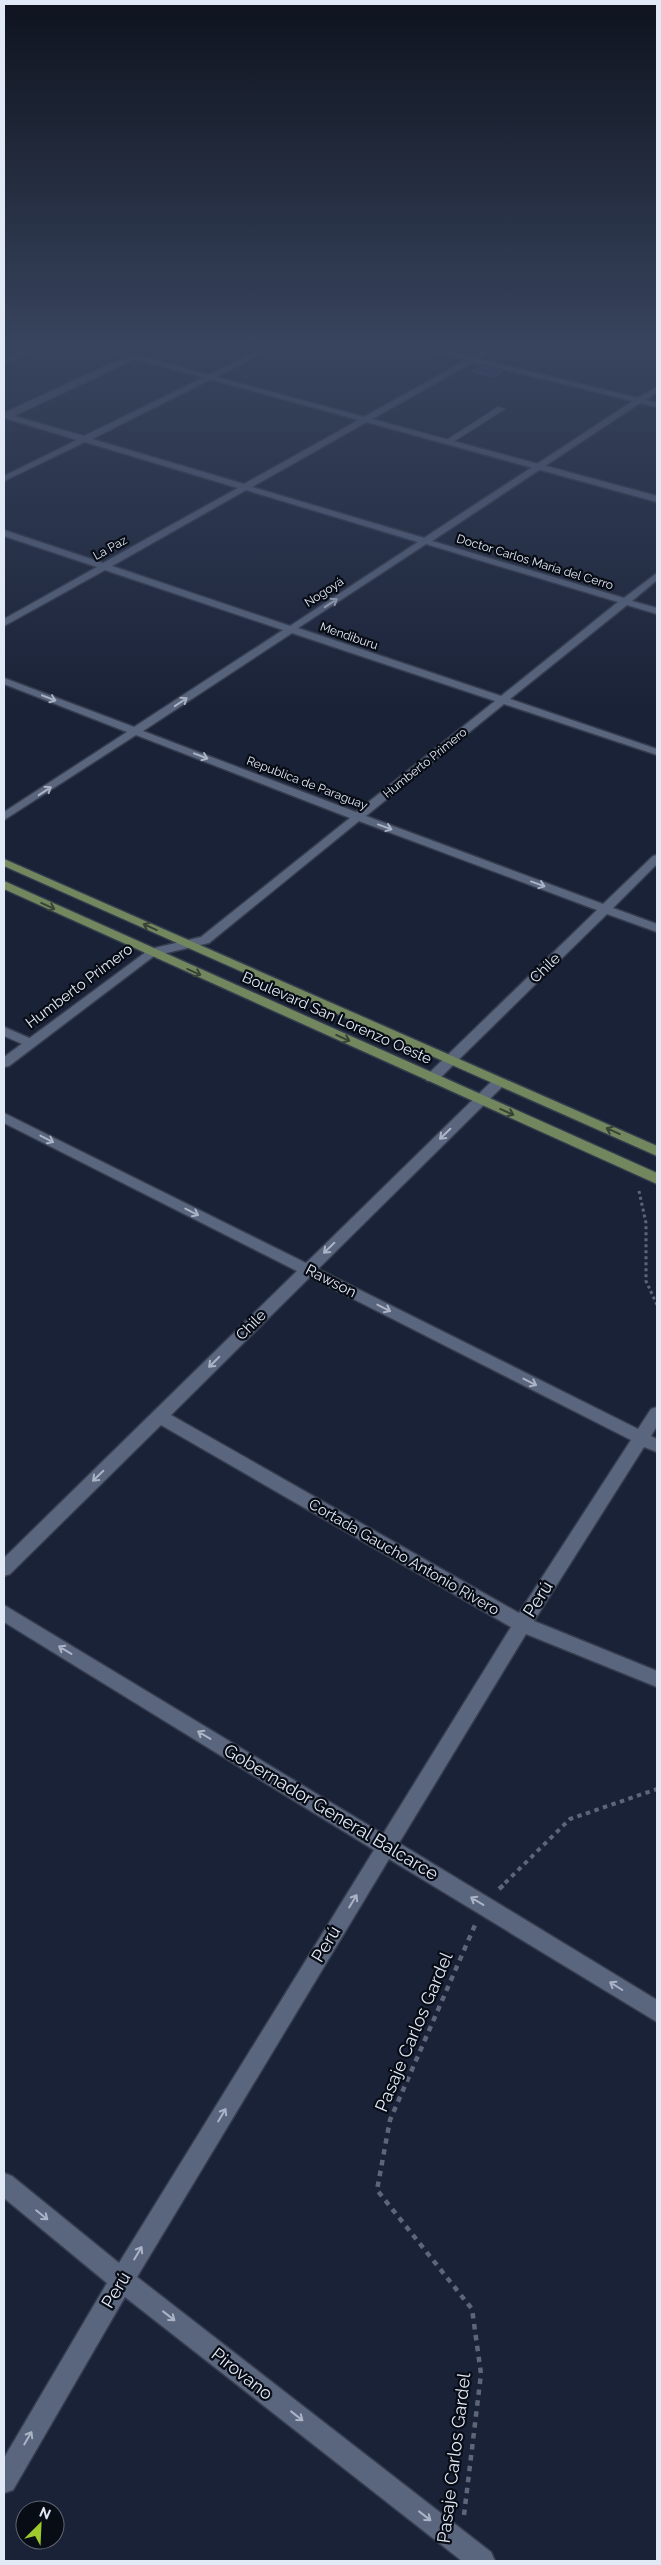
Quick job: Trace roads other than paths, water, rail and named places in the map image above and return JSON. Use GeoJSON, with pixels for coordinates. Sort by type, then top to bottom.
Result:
{"type":"FeatureCollection","features":[{"type":"Feature","properties":{"kind":"main road","name":"Boulevard San Lorenzo Oeste"},"geometry":{"type":"LineString","coordinates":[[4,862],[657,1151]]}},
{"type":"Feature","properties":{"kind":"main road","name":"Boulevard San Lorenzo Oeste"},"geometry":{"type":"LineString","coordinates":[[4,885],[150,953],[657,1179]]}},
{"type":"Feature","properties":{"kind":"street"},"geometry":{"type":"LineString","coordinates":[[4,479],[25,469]]}},
{"type":"Feature","properties":{"kind":"street","name":"Doctor Carlos María del Cerro"},"geometry":{"type":"LineString","coordinates":[[184,469],[657,611]]}},
{"type":"Feature","properties":{"kind":"street","name":"La Paz"},"geometry":{"type":"LineString","coordinates":[[4,622],[278,469]]}},
{"type":"Feature","properties":{"kind":"street","name":"Nogoyá"},"geometry":{"type":"LineString","coordinates":[[4,817],[535,469]]}},
{"type":"Feature","properties":{"kind":"street"},"geometry":{"type":"LineString","coordinates":[[544,469],[657,500]]}},
{"type":"Feature","properties":{"kind":"street","name":"Mendiburu"},"geometry":{"type":"LineString","coordinates":[[4,533],[657,752]]}},
{"type":"Feature","properties":{"kind":"street","name":"Humberto Primero"},"geometry":{"type":"LineString","coordinates":[[4,1063],[150,953],[204,940],[657,576]]}},
{"type":"Feature","properties":{"kind":"street","name":"Republica de Paraguay"},"geometry":{"type":"LineString","coordinates":[[4,681],[358,817],[657,928]]}},
{"type":"Feature","properties":{"kind":"street","name":"Chile"},"geometry":{"type":"LineString","coordinates":[[432,1078],[657,858]]}},
{"type":"Feature","properties":{"kind":"street"},"geometry":{"type":"LineString","coordinates":[[4,1031],[29,1043]]}},
{"type":"Feature","properties":{"kind":"street","name":"Chile"},"geometry":{"type":"LineString","coordinates":[[4,1569],[499,1082]]}},
{"type":"Feature","properties":{"kind":"street","name":"Rawson"},"geometry":{"type":"LineString","coordinates":[[4,1117],[649,1442]]}},
{"type":"Feature","properties":{"kind":"street","name":"Perú"},"geometry":{"type":"LineString","coordinates":[[4,2480],[122,2280],[522,1624],[649,1442],[657,1413]]}},
{"type":"Feature","properties":{"kind":"street","name":"Cortada Gaucho Antonio Rivero"},"geometry":{"type":"LineString","coordinates":[[159,1416],[522,1624],[657,1679]]}},
{"type":"Feature","properties":{"kind":"street","name":"Gobernador General Balcarce"},"geometry":{"type":"LineString","coordinates":[[4,1613],[484,1904],[657,2012]]}},
{"type":"Feature","properties":{"kind":"street","name":"Pirovano"},"geometry":{"type":"LineString","coordinates":[[4,2184],[122,2280],[482,2561]]}}]}
